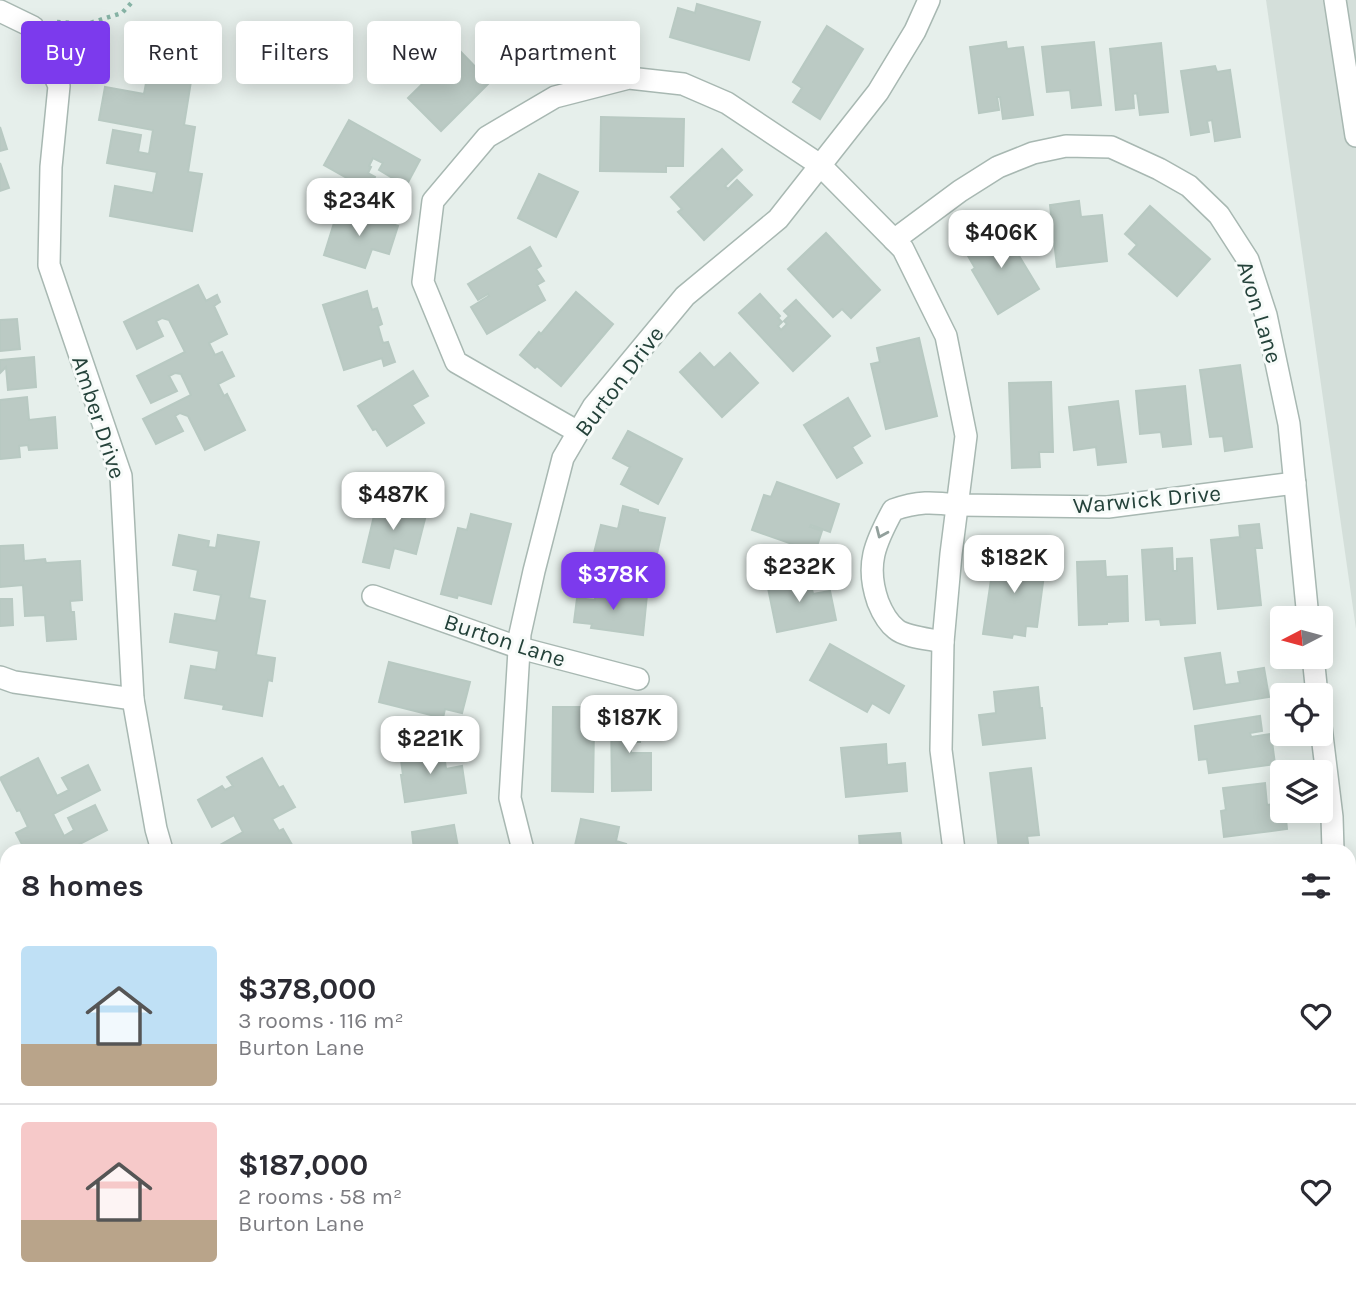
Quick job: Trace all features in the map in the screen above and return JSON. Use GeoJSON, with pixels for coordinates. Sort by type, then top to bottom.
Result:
{"type":"FeatureCollection","features":[{"type":"Feature","properties":{"kind":"street","name":"Burton Drive"},"geometry":{"type":"LineString","coordinates":[[521,844],[510,799],[520,634],[563,458],[593,407],[685,296],[778,219],[878,92],[915,31],[929,0]]}},
{"type":"Feature","properties":{"kind":"street"},"geometry":{"type":"LineString","coordinates":[[1335,0],[1356,136]]}},
{"type":"Feature","properties":{"kind":"street","name":"Amber Drive"},"geometry":{"type":"LineString","coordinates":[[0,11],[33,27],[59,86],[51,167],[49,265],[121,476],[133,699],[160,844]]}},
{"type":"Feature","properties":{"kind":"street"},"geometry":{"type":"LineString","coordinates":[[578,432],[456,362],[423,282],[433,201],[487,136],[555,97],[629,78],[683,84],[727,103],[820,165],[903,249],[946,336],[967,436],[951,554],[943,642],[941,750],[953,844]]}},
{"type":"Feature","properties":{"kind":"street","name":"Avon Lane"},"geometry":{"type":"LineString","coordinates":[[894,240],[960,191],[998,167],[1033,153],[1066,146],[1111,148],[1159,169],[1189,186],[1219,215],[1248,260],[1266,315],[1289,424],[1307,606]]}},
{"type":"Feature","properties":{"kind":"street","name":"Warwick Drive"},"geometry":{"type":"LineString","coordinates":[[943,642],[897,631],[883,614],[875,593],[871,572],[874,550],[893,510],[913,503],[936,502],[958,505],[1108,507],[1295,483]]}},
{"type":"Feature","properties":{"kind":"street","name":"Burton Lane"},"geometry":{"type":"LineString","coordinates":[[373,596],[520,648],[638,679]]}},
{"type":"Feature","properties":{"kind":"street"},"geometry":{"type":"LineString","coordinates":[[0,677],[14,682],[133,699]]}},
{"type":"Feature","properties":{"kind":"street"},"geometry":{"type":"LineString","coordinates":[[1323,746],[1333,844]]}},
{"type":"Feature","properties":{"kind":"path"},"geometry":{"type":"LineString","coordinates":[[47,19],[87,24],[122,13],[134,0]]}},
{"type":"Feature","properties":{"kind":"shaded area"},"geometry":{"type":"Polygon","coordinates":[[[1266,0],[1356,0],[1356,629],[1266,0]]]}},
{"type":"Feature","properties":{"kind":"building"},"geometry":{"type":"Polygon","coordinates":[[[697,4],[760,22],[749,60],[670,37],[678,8],[695,13],[697,4]]]}},
{"type":"Feature","properties":{"kind":"building"},"geometry":{"type":"Polygon","coordinates":[[[827,26],[863,49],[820,119],[793,102],[802,88],[793,82],[827,26]]]}},
{"type":"Feature","properties":{"kind":"building"},"geometry":{"type":"Polygon","coordinates":[[[1006,42],[1007,49],[1023,47],[1033,115],[1003,119],[1000,97],[997,97],[999,110],[979,113],[970,47],[1006,42]]]}},
{"type":"Feature","properties":{"kind":"building"},"geometry":{"type":"Polygon","coordinates":[[[1094,42],[1101,105],[1072,108],[1070,90],[1047,92],[1042,47],[1094,42]]]}},
{"type":"Feature","properties":{"kind":"building"},"geometry":{"type":"Polygon","coordinates":[[[1161,43],[1168,112],[1140,115],[1137,93],[1133,94],[1134,108],[1116,110],[1110,49],[1161,43]]]}},
{"type":"Feature","properties":{"kind":"building"},"geometry":{"type":"Polygon","coordinates":[[[461,52],[475,67],[475,84],[488,84],[441,131],[408,98],[422,84],[461,84],[461,52]]]}},
{"type":"Feature","properties":{"kind":"building"},"geometry":{"type":"Polygon","coordinates":[[[1215,66],[1217,72],[1230,70],[1240,137],[1215,141],[1212,120],[1207,121],[1209,132],[1191,135],[1181,71],[1215,66]]]}},
{"type":"Feature","properties":{"kind":"building"},"geometry":{"type":"Polygon","coordinates":[[[146,84],[191,84],[184,125],[195,127],[188,172],[202,174],[192,231],[110,216],[115,186],[153,193],[157,172],[107,163],[113,130],[141,135],[138,152],[149,154],[153,130],[99,120],[105,87],[144,94],[146,84]]]}},
{"type":"Feature","properties":{"kind":"building"},"geometry":{"type":"Polygon","coordinates":[[[601,117],[684,119],[683,166],[666,166],[666,172],[600,171],[601,117]]]}},
{"type":"Feature","properties":{"kind":"building"},"geometry":{"type":"Polygon","coordinates":[[[349,120],[420,160],[406,186],[379,170],[383,163],[373,158],[368,173],[375,177],[368,190],[324,165],[349,120]]]}},
{"type":"Feature","properties":{"kind":"building"},"geometry":{"type":"Polygon","coordinates":[[[0,127],[7,149],[0,151],[0,127]]]}},
{"type":"Feature","properties":{"kind":"building"},"geometry":{"type":"Polygon","coordinates":[[[722,149],[742,170],[725,186],[728,189],[737,180],[752,195],[704,240],[678,212],[682,209],[671,197],[722,149]]]}},
{"type":"Feature","properties":{"kind":"building"},"geometry":{"type":"Polygon","coordinates":[[[0,163],[9,188],[0,191],[0,163]]]}},
{"type":"Feature","properties":{"kind":"building"},"geometry":{"type":"Polygon","coordinates":[[[539,174],[578,192],[556,237],[518,218],[539,174]]]}},
{"type":"Feature","properties":{"kind":"building"},"geometry":{"type":"Polygon","coordinates":[[[1079,201],[1081,217],[1102,215],[1107,261],[1057,267],[1050,205],[1079,201]]]}},
{"type":"Feature","properties":{"kind":"building"},"geometry":{"type":"Polygon","coordinates":[[[1150,206],[1210,259],[1177,296],[1129,254],[1137,245],[1125,234],[1150,206]]]}},
{"type":"Feature","properties":{"kind":"building"},"geometry":{"type":"Polygon","coordinates":[[[339,207],[398,226],[389,254],[372,249],[365,268],[324,255],[339,207]]]}},
{"type":"Feature","properties":{"kind":"building"},"geometry":{"type":"Polygon","coordinates":[[[1001,226],[1039,289],[998,314],[972,270],[975,268],[964,249],[1001,226]]]}},
{"type":"Feature","properties":{"kind":"building"},"geometry":{"type":"Polygon","coordinates":[[[826,233],[880,290],[851,318],[842,309],[833,317],[788,269],[826,233]]]}},
{"type":"Feature","properties":{"kind":"building"},"geometry":{"type":"Polygon","coordinates":[[[530,247],[541,266],[536,269],[544,281],[537,285],[545,300],[487,334],[471,307],[489,296],[488,294],[478,300],[468,284],[530,247]]]}},
{"type":"Feature","properties":{"kind":"building"},"geometry":{"type":"Polygon","coordinates":[[[198,285],[206,301],[217,295],[220,302],[214,306],[227,334],[209,343],[215,355],[222,352],[234,376],[218,384],[224,396],[227,394],[245,430],[205,450],[188,416],[180,413],[175,416],[183,431],[156,444],[143,419],[191,395],[181,374],[175,373],[169,376],[177,391],[151,403],[137,376],[185,352],[169,320],[162,318],[156,321],[163,336],[137,349],[124,322],[198,285]]]}},
{"type":"Feature","properties":{"kind":"building"},"geometry":{"type":"Polygon","coordinates":[[[367,291],[372,310],[377,308],[382,324],[378,326],[383,343],[388,342],[395,362],[384,366],[382,358],[344,370],[323,305],[367,291]]]}},
{"type":"Feature","properties":{"kind":"building"},"geometry":{"type":"Polygon","coordinates":[[[576,292],[613,324],[561,386],[520,355],[576,292]]]}},
{"type":"Feature","properties":{"kind":"building"},"geometry":{"type":"Polygon","coordinates":[[[760,294],[780,316],[778,318],[782,322],[778,326],[781,330],[787,324],[784,321],[789,316],[784,311],[796,300],[830,336],[793,371],[739,313],[760,294]]]}},
{"type":"Feature","properties":{"kind":"building"},"geometry":{"type":"Polygon","coordinates":[[[17,319],[20,349],[0,351],[0,320],[17,319]]]}},
{"type":"Feature","properties":{"kind":"building"},"geometry":{"type":"Polygon","coordinates":[[[919,338],[937,416],[886,429],[871,364],[880,362],[877,348],[919,338]]]}},
{"type":"Feature","properties":{"kind":"building"},"geometry":{"type":"Polygon","coordinates":[[[700,353],[714,368],[730,353],[758,383],[722,417],[680,372],[700,353]]]}},
{"type":"Feature","properties":{"kind":"building"},"geometry":{"type":"Polygon","coordinates":[[[34,357],[36,387],[8,390],[6,367],[0,373],[0,360],[34,357]]]}},
{"type":"Feature","properties":{"kind":"building"},"geometry":{"type":"Polygon","coordinates":[[[1240,365],[1252,447],[1225,451],[1223,436],[1210,437],[1200,370],[1240,365]]]}},
{"type":"Feature","properties":{"kind":"building"},"geometry":{"type":"Polygon","coordinates":[[[413,371],[428,396],[412,405],[424,423],[387,446],[358,406],[413,371]]]}},
{"type":"Feature","properties":{"kind":"building"},"geometry":{"type":"Polygon","coordinates":[[[1051,382],[1053,452],[1039,452],[1040,467],[1012,468],[1009,383],[1051,382]]]}},
{"type":"Feature","properties":{"kind":"building"},"geometry":{"type":"Polygon","coordinates":[[[1185,386],[1191,444],[1163,447],[1161,432],[1140,434],[1136,391],[1185,386]]]}},
{"type":"Feature","properties":{"kind":"building"},"geometry":{"type":"Polygon","coordinates":[[[27,397],[29,420],[55,417],[57,448],[29,450],[28,445],[19,446],[20,457],[0,459],[0,400],[27,397]]]}},
{"type":"Feature","properties":{"kind":"building"},"geometry":{"type":"Polygon","coordinates":[[[848,398],[870,436],[852,447],[862,463],[837,478],[804,425],[848,398]]]}},
{"type":"Feature","properties":{"kind":"building"},"geometry":{"type":"Polygon","coordinates":[[[1118,401],[1126,462],[1098,465],[1096,447],[1074,450],[1069,407],[1118,401]]]}},
{"type":"Feature","properties":{"kind":"building"},"geometry":{"type":"Polygon","coordinates":[[[628,431],[682,459],[658,504],[621,484],[630,467],[613,458],[628,431]]]}},
{"type":"Feature","properties":{"kind":"building"},"geometry":{"type":"Polygon","coordinates":[[[777,482],[839,504],[830,532],[811,525],[810,527],[822,531],[815,552],[752,530],[764,495],[771,497],[777,482]]]}},
{"type":"Feature","properties":{"kind":"building"},"geometry":{"type":"Polygon","coordinates":[[[378,499],[427,511],[416,554],[394,548],[389,568],[363,562],[378,499]]]}},
{"type":"Feature","properties":{"kind":"building"},"geometry":{"type":"Polygon","coordinates":[[[623,506],[665,518],[654,567],[594,553],[601,525],[618,529],[623,506]]]}},
{"type":"Feature","properties":{"kind":"building"},"geometry":{"type":"Polygon","coordinates":[[[471,514],[511,524],[491,604],[458,595],[457,598],[441,594],[458,528],[467,530],[471,514]]]}},
{"type":"Feature","properties":{"kind":"building"},"geometry":{"type":"Polygon","coordinates":[[[1259,524],[1262,548],[1255,548],[1261,605],[1218,609],[1211,540],[1240,537],[1239,526],[1259,524]]]}},
{"type":"Feature","properties":{"kind":"building"},"geometry":{"type":"Polygon","coordinates":[[[179,535],[209,541],[208,547],[216,548],[218,535],[259,542],[249,598],[265,601],[256,655],[275,658],[272,681],[268,680],[262,716],[185,698],[191,666],[216,670],[219,651],[170,642],[175,614],[216,621],[221,595],[194,590],[198,570],[173,565],[179,535]]]}},
{"type":"Feature","properties":{"kind":"building"},"geometry":{"type":"Polygon","coordinates":[[[23,545],[24,561],[80,561],[82,600],[70,601],[71,612],[74,612],[76,639],[47,641],[45,615],[25,616],[23,585],[0,587],[0,546],[23,545]]]}},
{"type":"Feature","properties":{"kind":"building"},"geometry":{"type":"Polygon","coordinates":[[[1172,548],[1173,571],[1177,571],[1177,559],[1192,558],[1195,623],[1161,625],[1160,619],[1146,620],[1142,550],[1172,548]]]}},
{"type":"Feature","properties":{"kind":"building"},"geometry":{"type":"Polygon","coordinates":[[[995,553],[1046,560],[1037,627],[1026,626],[1025,636],[1013,634],[1012,638],[983,634],[995,553]]]}},
{"type":"Feature","properties":{"kind":"building"},"geometry":{"type":"Polygon","coordinates":[[[1105,561],[1106,577],[1127,576],[1128,621],[1079,625],[1077,562],[1105,561]]]}},
{"type":"Feature","properties":{"kind":"building"},"geometry":{"type":"Polygon","coordinates":[[[809,574],[813,594],[830,591],[836,620],[777,632],[767,583],[809,574]]]}},
{"type":"Feature","properties":{"kind":"building"},"geometry":{"type":"Polygon","coordinates":[[[596,589],[647,595],[643,635],[591,628],[592,624],[574,622],[577,598],[595,600],[596,589]]]}},
{"type":"Feature","properties":{"kind":"building"},"geometry":{"type":"Polygon","coordinates":[[[0,599],[12,599],[13,625],[0,626],[0,599]]]}},
{"type":"Feature","properties":{"kind":"building"},"geometry":{"type":"Polygon","coordinates":[[[830,644],[904,686],[889,713],[872,703],[867,712],[810,680],[830,644]]]}},
{"type":"Feature","properties":{"kind":"building"},"geometry":{"type":"Polygon","coordinates":[[[1220,653],[1225,685],[1240,683],[1238,672],[1264,668],[1269,697],[1194,709],[1185,658],[1220,653]]]}},
{"type":"Feature","properties":{"kind":"building"},"geometry":{"type":"Polygon","coordinates":[[[389,662],[470,682],[462,713],[445,709],[443,718],[379,702],[389,662]]]}},
{"type":"Feature","properties":{"kind":"building"},"geometry":{"type":"Polygon","coordinates":[[[1038,687],[1045,738],[983,745],[979,715],[996,713],[994,692],[1038,687]]]}},
{"type":"Feature","properties":{"kind":"building"},"geometry":{"type":"Polygon","coordinates":[[[553,707],[582,707],[581,726],[594,727],[593,792],[552,791],[553,707]]]}},
{"type":"Feature","properties":{"kind":"building"},"geometry":{"type":"Polygon","coordinates":[[[639,713],[640,742],[631,742],[631,753],[651,753],[651,790],[612,791],[611,714],[639,713]]]}},
{"type":"Feature","properties":{"kind":"building"},"geometry":{"type":"Polygon","coordinates":[[[1260,716],[1262,731],[1250,733],[1251,737],[1270,734],[1274,760],[1270,760],[1270,765],[1209,773],[1207,759],[1199,760],[1195,726],[1260,716]]]}},
{"type":"Feature","properties":{"kind":"building"},"geometry":{"type":"Polygon","coordinates":[[[886,744],[887,765],[905,763],[907,791],[846,797],[841,748],[886,744]]]}},
{"type":"Feature","properties":{"kind":"building"},"geometry":{"type":"Polygon","coordinates":[[[443,747],[446,769],[462,766],[466,793],[405,802],[400,753],[443,747]]]}},
{"type":"Feature","properties":{"kind":"building"},"geometry":{"type":"Polygon","coordinates":[[[38,758],[57,796],[69,790],[62,778],[88,765],[100,790],[53,814],[64,836],[74,830],[68,818],[95,805],[107,830],[80,844],[22,844],[16,833],[28,827],[0,778],[38,758]]]}},
{"type":"Feature","properties":{"kind":"building"},"geometry":{"type":"Polygon","coordinates":[[[262,758],[279,788],[283,786],[295,807],[272,819],[279,831],[283,829],[292,844],[222,844],[243,832],[234,815],[212,827],[198,800],[222,786],[225,790],[233,786],[227,777],[262,758]]]}},
{"type":"Feature","properties":{"kind":"building"},"geometry":{"type":"Polygon","coordinates":[[[1031,768],[1039,835],[1027,836],[1028,844],[998,844],[990,773],[1031,768]]]}},
{"type":"Feature","properties":{"kind":"building"},"geometry":{"type":"Polygon","coordinates":[[[1265,783],[1267,805],[1270,805],[1270,823],[1286,823],[1287,829],[1224,837],[1221,811],[1226,810],[1223,788],[1265,783]]]}},
{"type":"Feature","properties":{"kind":"building"},"geometry":{"type":"Polygon","coordinates":[[[581,819],[619,827],[616,841],[626,844],[575,844],[581,819]]]}},
{"type":"Feature","properties":{"kind":"building"},"geometry":{"type":"Polygon","coordinates":[[[454,825],[457,844],[413,844],[412,832],[454,825]]]}},
{"type":"Feature","properties":{"kind":"building"},"geometry":{"type":"Polygon","coordinates":[[[900,833],[901,844],[860,844],[859,836],[900,833]]]}}]}
